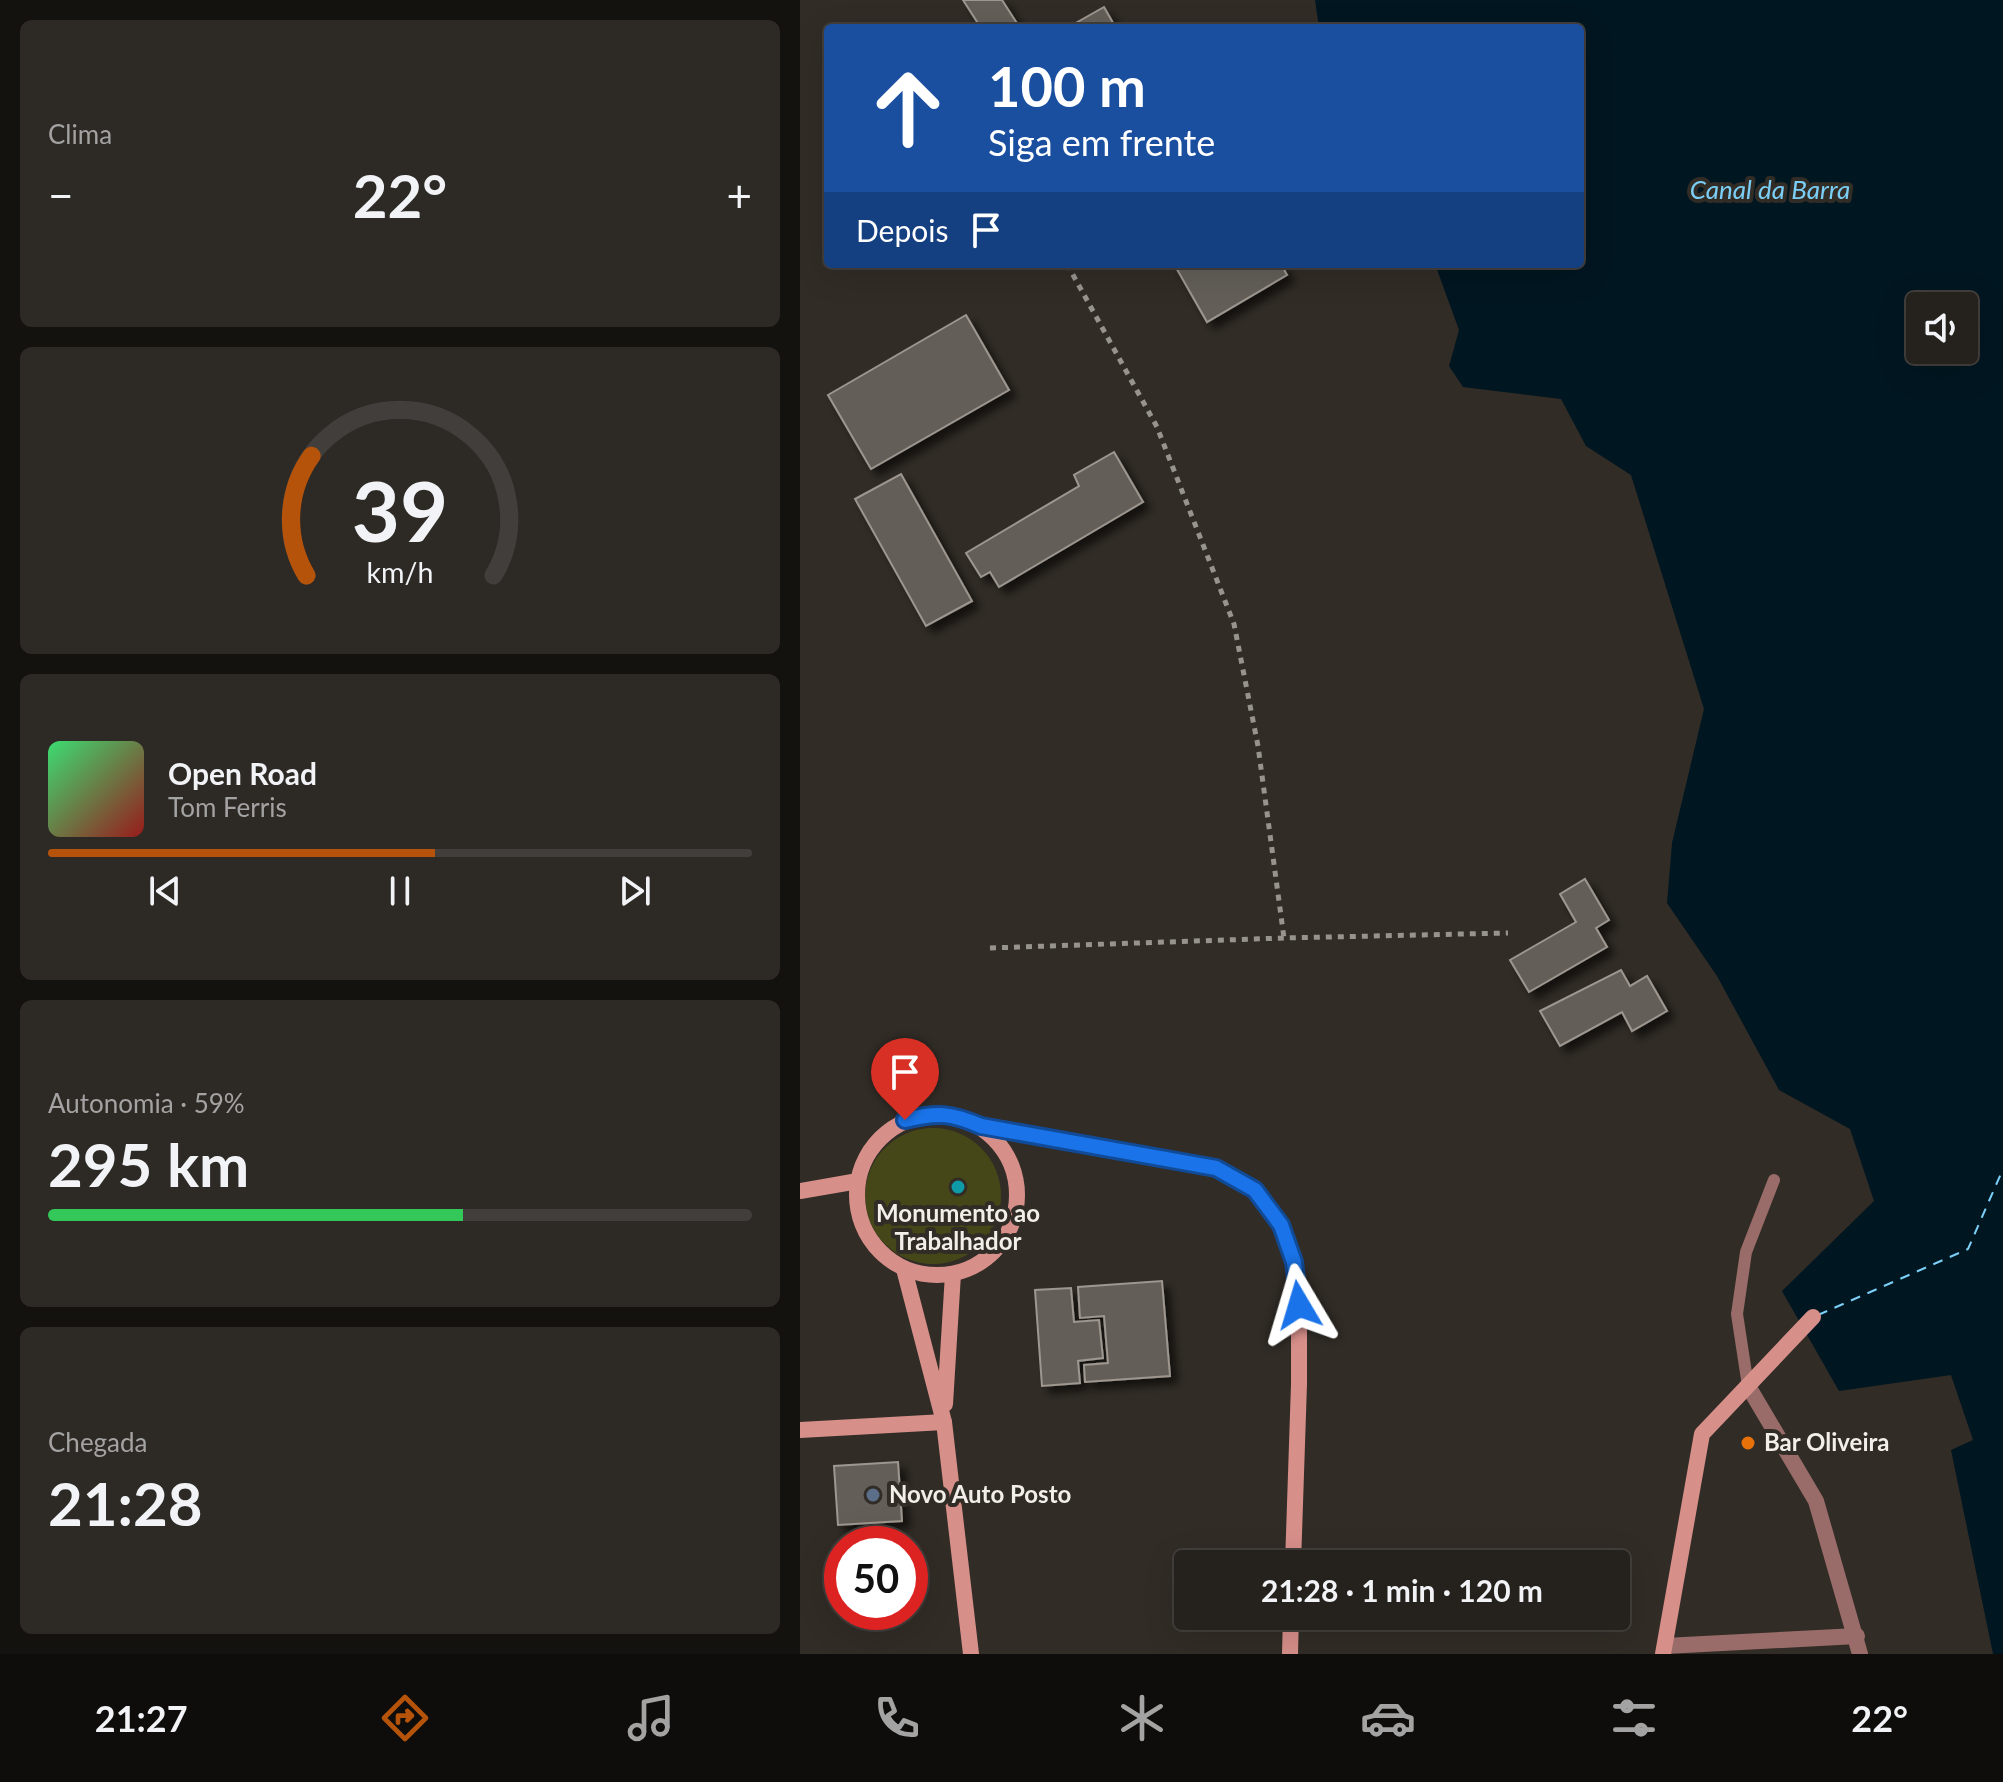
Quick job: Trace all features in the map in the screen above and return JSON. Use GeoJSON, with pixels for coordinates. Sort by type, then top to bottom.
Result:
{"type":"FeatureCollection","features":[{"type":"Feature","properties":{"kind":"main road"},"geometry":{"type":"LineString","coordinates":[[981,1126],[1001,1145],[1014,1169],[1018,1197],[1013,1224],[999,1247],[979,1265],[953,1274],[926,1275],[904,1269],[885,1257],[870,1240],[858,1212],[858,1181],[866,1156],[883,1135],[905,1120],[931,1114],[957,1116],[981,1126],[1216,1168],[1255,1190],[1281,1225],[1294,1262],[1299,1305],[1293,1550]]}},
{"type":"Feature","properties":{"kind":"main road"},"geometry":{"type":"LineString","coordinates":[[800,1191],[858,1181]]}},
{"type":"Feature","properties":{"kind":"main road"},"geometry":{"type":"LineString","coordinates":[[904,1269],[944,1422],[971,1654]]}},
{"type":"Feature","properties":{"kind":"main road"},"geometry":{"type":"LineString","coordinates":[[944,1422],[953,1274]]}},
{"type":"Feature","properties":{"kind":"main road"},"geometry":{"type":"LineString","coordinates":[[1664,1650],[1702,1434],[1813,1317]]}},
{"type":"Feature","properties":{"kind":"main road"},"geometry":{"type":"LineString","coordinates":[[800,1430],[944,1422]]}},
{"type":"Feature","properties":{"kind":"main road"},"geometry":{"type":"LineString","coordinates":[[1290,1654],[1291,1630]]}},
{"type":"Feature","properties":{"kind":"street"},"geometry":{"type":"LineString","coordinates":[[1748,1386],[1816,1501],[1860,1654]]}},
{"type":"Feature","properties":{"kind":"street"},"geometry":{"type":"LineString","coordinates":[[1664,1650],[1857,1636]]}},
{"type":"Feature","properties":{"kind":"lane"},"geometry":{"type":"LineString","coordinates":[[1748,1386],[1737,1314],[1746,1252],[1774,1180]]}},
{"type":"Feature","properties":{"kind":"path"},"geometry":{"type":"LineString","coordinates":[[1069,268],[1157,427],[1234,624],[1258,746],[1284,938]]}},
{"type":"Feature","properties":{"kind":"path"},"geometry":{"type":"LineString","coordinates":[[990,948],[1508,933]]}},
{"type":"Feature","properties":{"kind":"shaded area"},"geometry":{"type":"Polygon","coordinates":[[[933,1128],[959,1133],[981,1148],[996,1170],[1001,1196],[996,1222],[981,1244],[959,1259],[933,1264],[907,1259],[885,1244],[870,1222],[865,1196],[870,1170],[885,1148],[907,1133],[933,1128]]]}},
{"type":"Feature","properties":{"kind":"water","name":"Canal da Barra"},"geometry":{"type":"Polygon","coordinates":[[[1315,0],[2003,0],[2003,1654],[1993,1654],[1951,1450],[1973,1440],[1951,1375],[1839,1391],[1782,1291],[1874,1201],[1850,1129],[1779,1090],[1717,976],[1667,903],[1672,843],[1704,709],[1631,475],[1586,446],[1561,399],[1463,387],[1449,366],[1459,330],[1436,268],[1584,268],[1584,24],[1318,24],[1315,0]]]}},
{"type":"Feature","properties":{"kind":"building"},"geometry":{"type":"Polygon","coordinates":[[[963,0],[1002,0],[1017,24],[978,24],[963,0]]]}},
{"type":"Feature","properties":{"kind":"building"},"geometry":{"type":"Polygon","coordinates":[[[1104,7],[1114,24],[1074,24],[1104,7]]]}},
{"type":"Feature","properties":{"kind":"building"},"geometry":{"type":"Polygon","coordinates":[[[1176,268],[1283,268],[1287,275],[1207,322],[1176,268]]]}},
{"type":"Feature","properties":{"kind":"building"},"geometry":{"type":"Polygon","coordinates":[[[966,315],[1009,390],[871,469],[828,395],[966,315]]]}},
{"type":"Feature","properties":{"kind":"building"},"geometry":{"type":"Polygon","coordinates":[[[1114,452],[1143,502],[999,587],[990,572],[981,577],[966,553],[1079,486],[1074,475],[1114,452]]]}},
{"type":"Feature","properties":{"kind":"building"},"geometry":{"type":"Polygon","coordinates":[[[901,474],[972,601],[926,626],[855,499],[901,474]]]}},
{"type":"Feature","properties":{"kind":"building"},"geometry":{"type":"Polygon","coordinates":[[[1585,879],[1609,920],[1596,928],[1607,947],[1529,992],[1510,960],[1576,922],[1560,894],[1585,879]]]}},
{"type":"Feature","properties":{"kind":"building"},"geometry":{"type":"Polygon","coordinates":[[[1621,970],[1630,986],[1647,976],[1667,1011],[1632,1031],[1622,1012],[1560,1046],[1540,1011],[1621,970]]]}},
{"type":"Feature","properties":{"kind":"building"},"geometry":{"type":"Polygon","coordinates":[[[1162,1281],[1170,1376],[1085,1382],[1084,1365],[1108,1363],[1104,1316],[1080,1318],[1078,1287],[1162,1281]]]}},
{"type":"Feature","properties":{"kind":"building"},"geometry":{"type":"Polygon","coordinates":[[[1071,1288],[1074,1322],[1099,1320],[1103,1358],[1078,1361],[1080,1383],[1042,1386],[1035,1290],[1071,1288]]]}},
{"type":"Feature","properties":{"kind":"building"},"geometry":{"type":"Polygon","coordinates":[[[898,1462],[902,1521],[838,1525],[834,1466],[898,1462]]]}},
{"type":"Feature","properties":{"kind":"ferry route"},"geometry":{"type":"LineString","coordinates":[[1818,1315],[1968,1249],[2003,1169]]}},
{"type":"Feature","properties":{"kind":"place","name":"Monumento ao Trabalhador"},"geometry":{"type":"Point","coordinates":[958,1187]}},
{"type":"Feature","properties":{"kind":"place","name":"Bar Oliveira"},"geometry":{"type":"Point","coordinates":[1748,1443]}},
{"type":"Feature","properties":{"kind":"place","name":"Novo Auto Posto"},"geometry":{"type":"Point","coordinates":[873,1495]}},
{"type":"Feature","properties":{"kind":"route"},"geometry":{"type":"LineString","coordinates":[[905,1120],[931,1114],[957,1116],[981,1126],[1216,1168],[1255,1190],[1281,1225],[1294,1262],[1299,1305]]}}]}
